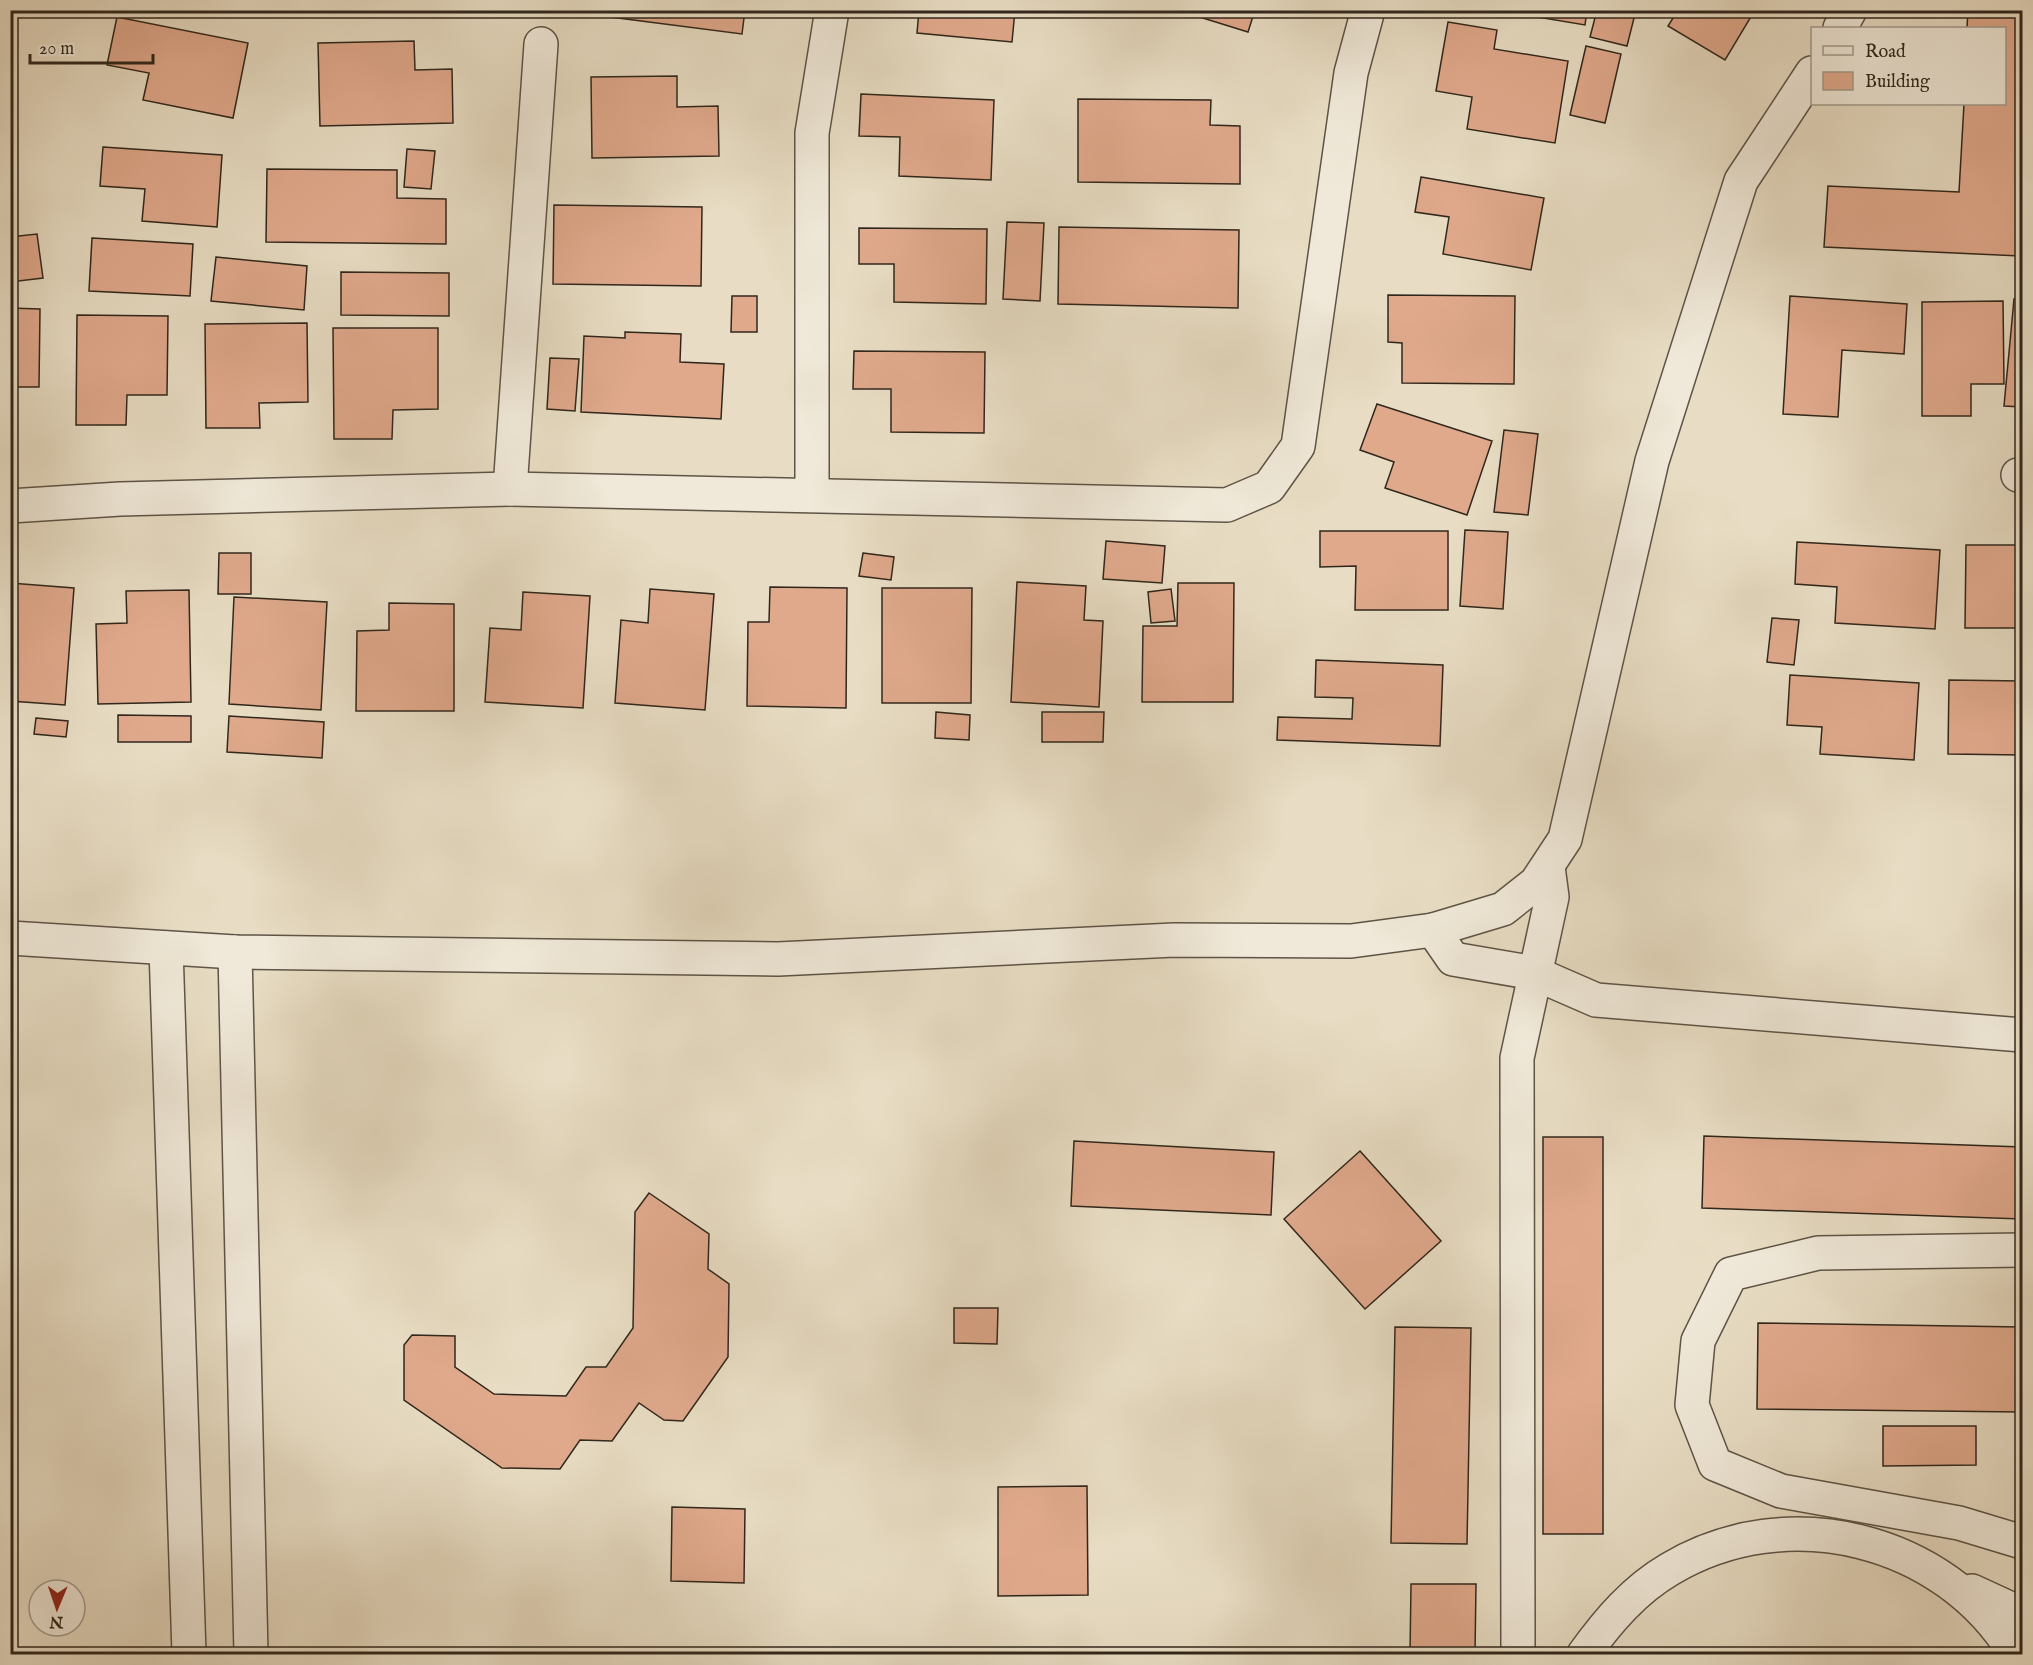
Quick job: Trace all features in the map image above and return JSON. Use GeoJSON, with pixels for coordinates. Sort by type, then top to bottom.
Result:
{"type":"FeatureCollection","features":[{"type":"Feature","properties":{"kind":"street"},"geometry":{"type":"LineString","coordinates":[[812,495],[812,133],[832,10]]}},
{"type":"Feature","properties":{"kind":"street"},"geometry":{"type":"LineString","coordinates":[[10,506],[131,498],[510,489],[1227,505],[1269,487],[1298,446],[1351,73],[1368,10]]}},
{"type":"Feature","properties":{"kind":"street"},"geometry":{"type":"LineString","coordinates":[[1841,27],[1850,10]]}},
{"type":"Feature","properties":{"kind":"street"},"geometry":{"type":"LineString","coordinates":[[510,489],[541,44]]}},
{"type":"Feature","properties":{"kind":"street"},"geometry":{"type":"LineString","coordinates":[[10,938],[235,952],[778,959],[1174,940],[1351,941],[1433,930],[1503,909],[1536,883],[1565,839],[1652,461],[1741,181],[1811,75]]}},
{"type":"Feature","properties":{"kind":"street"},"geometry":{"type":"LineString","coordinates":[[1518,1654],[1517,1058],[1552,897],[1548,867]]}},
{"type":"Feature","properties":{"kind":"street"},"geometry":{"type":"LineString","coordinates":[[1433,930],[1453,959],[1534,973],[1596,1000],[2022,1035]]}},
{"type":"Feature","properties":{"kind":"street"},"geometry":{"type":"LineString","coordinates":[[166,948],[189,1654]]}},
{"type":"Feature","properties":{"kind":"street"},"geometry":{"type":"LineString","coordinates":[[235,952],[251,1654]]}},
{"type":"Feature","properties":{"kind":"street"},"geometry":{"type":"LineString","coordinates":[[2022,1250],[1818,1254],[1731,1274],[1698,1341],[1692,1405],[1715,1464],[1770,1487],[1781,1491],[1959,1522],[2022,1542]]}},
{"type":"Feature","properties":{"kind":"street"},"geometry":{"type":"LineString","coordinates":[[1584,1654],[1606,1623],[1636,1593],[1670,1569],[1707,1550],[1747,1539],[1799,1534],[1831,1535],[1872,1543],[1910,1558],[1947,1579],[2022,1614]]}},
{"type":"Feature","properties":{"kind":"street"},"geometry":{"type":"LineString","coordinates":[[1947,1579],[1979,1606],[2016,1654]]}},
{"type":"Feature","properties":{"kind":"building"},"geometry":{"type":"Polygon","coordinates":[[[596,10],[745,10],[742,34],[595,15],[596,10]]]}},
{"type":"Feature","properties":{"kind":"building"},"geometry":{"type":"Polygon","coordinates":[[[919,10],[1015,10],[1012,42],[917,33],[919,10]]]}},
{"type":"Feature","properties":{"kind":"building"},"geometry":{"type":"Polygon","coordinates":[[[1177,10],[1255,10],[1248,32],[1177,10]]]}},
{"type":"Feature","properties":{"kind":"building"},"geometry":{"type":"Polygon","coordinates":[[[1496,10],[1587,10],[1585,25],[1496,10]]]}},
{"type":"Feature","properties":{"kind":"building"},"geometry":{"type":"Polygon","coordinates":[[[1597,10],[1636,10],[1627,46],[1590,37],[1597,10]]]}},
{"type":"Feature","properties":{"kind":"building"},"geometry":{"type":"Polygon","coordinates":[[[1678,10],[1755,10],[1725,60],[1668,26],[1678,10]]]}},
{"type":"Feature","properties":{"kind":"building"},"geometry":{"type":"Polygon","coordinates":[[[1968,10],[2022,10],[2020,256],[1824,247],[1828,186],[1959,192],[1964,105],[2006,105],[2006,27],[1967,27],[1968,10]]]}},
{"type":"Feature","properties":{"kind":"building"},"geometry":{"type":"Polygon","coordinates":[[[117,17],[248,43],[233,118],[143,100],[149,73],[107,65],[117,17]]]}},
{"type":"Feature","properties":{"kind":"building"},"geometry":{"type":"Polygon","coordinates":[[[1448,22],[1497,30],[1494,49],[1568,61],[1555,143],[1467,129],[1472,97],[1436,91],[1448,22]]]}},
{"type":"Feature","properties":{"kind":"building"},"geometry":{"type":"Polygon","coordinates":[[[414,41],[415,70],[452,69],[453,123],[320,126],[318,43],[414,41]]]}},
{"type":"Feature","properties":{"kind":"building"},"geometry":{"type":"Polygon","coordinates":[[[1586,46],[1621,54],[1605,123],[1570,115],[1586,46]]]}},
{"type":"Feature","properties":{"kind":"building"},"geometry":{"type":"Polygon","coordinates":[[[677,76],[677,107],[718,106],[719,156],[592,158],[591,77],[677,76]]]}},
{"type":"Feature","properties":{"kind":"building"},"geometry":{"type":"Polygon","coordinates":[[[861,94],[994,100],[991,180],[899,176],[900,137],[859,136],[861,94]]]}},
{"type":"Feature","properties":{"kind":"building"},"geometry":{"type":"Polygon","coordinates":[[[1078,99],[1211,100],[1210,125],[1240,126],[1240,184],[1078,182],[1078,99]]]}},
{"type":"Feature","properties":{"kind":"building"},"geometry":{"type":"Polygon","coordinates":[[[103,147],[222,155],[217,227],[142,221],[145,189],[100,186],[103,147]]]}},
{"type":"Feature","properties":{"kind":"building"},"geometry":{"type":"Polygon","coordinates":[[[407,149],[435,151],[431,189],[404,187],[407,149]]]}},
{"type":"Feature","properties":{"kind":"building"},"geometry":{"type":"Polygon","coordinates":[[[267,169],[397,170],[397,198],[446,199],[446,244],[266,242],[267,169]]]}},
{"type":"Feature","properties":{"kind":"building"},"geometry":{"type":"Polygon","coordinates":[[[1421,177],[1544,198],[1531,270],[1443,254],[1449,217],[1415,212],[1421,177]]]}},
{"type":"Feature","properties":{"kind":"building"},"geometry":{"type":"Polygon","coordinates":[[[554,205],[702,207],[701,286],[553,284],[554,205]]]}},
{"type":"Feature","properties":{"kind":"building"},"geometry":{"type":"Polygon","coordinates":[[[1007,222],[1044,223],[1040,301],[1003,299],[1007,222]]]}},
{"type":"Feature","properties":{"kind":"building"},"geometry":{"type":"Polygon","coordinates":[[[1059,227],[1239,230],[1238,308],[1058,304],[1059,227]]]}},
{"type":"Feature","properties":{"kind":"building"},"geometry":{"type":"Polygon","coordinates":[[[859,228],[987,229],[986,304],[894,302],[894,264],[859,264],[859,228]]]}},
{"type":"Feature","properties":{"kind":"building"},"geometry":{"type":"Polygon","coordinates":[[[37,234],[43,278],[10,282],[10,237],[37,234]]]}},
{"type":"Feature","properties":{"kind":"building"},"geometry":{"type":"Polygon","coordinates":[[[92,238],[193,244],[190,296],[89,291],[92,238]]]}},
{"type":"Feature","properties":{"kind":"building"},"geometry":{"type":"Polygon","coordinates":[[[216,257],[307,266],[304,310],[211,301],[216,257]]]}},
{"type":"Feature","properties":{"kind":"building"},"geometry":{"type":"Polygon","coordinates":[[[341,272],[449,273],[449,316],[341,315],[341,272]]]}},
{"type":"Feature","properties":{"kind":"building"},"geometry":{"type":"Polygon","coordinates":[[[1388,295],[1515,296],[1514,384],[1402,383],[1402,343],[1388,342],[1388,295]]]}},
{"type":"Feature","properties":{"kind":"building"},"geometry":{"type":"Polygon","coordinates":[[[732,296],[757,296],[757,332],[731,332],[732,296]]]}},
{"type":"Feature","properties":{"kind":"building"},"geometry":{"type":"Polygon","coordinates":[[[1790,296],[1907,304],[1904,354],[1842,350],[1838,417],[1783,414],[1790,296]]]}},
{"type":"Feature","properties":{"kind":"building"},"geometry":{"type":"Polygon","coordinates":[[[2014,299],[2022,299],[2022,407],[2004,406],[2014,299]]]}},
{"type":"Feature","properties":{"kind":"building"},"geometry":{"type":"Polygon","coordinates":[[[2003,301],[2004,384],[1971,384],[1971,416],[1922,416],[1922,302],[2003,301]]]}},
{"type":"Feature","properties":{"kind":"building"},"geometry":{"type":"Polygon","coordinates":[[[10,308],[40,309],[39,387],[10,387],[10,308]]]}},
{"type":"Feature","properties":{"kind":"building"},"geometry":{"type":"Polygon","coordinates":[[[77,315],[168,316],[167,395],[127,395],[126,425],[76,425],[77,315]]]}},
{"type":"Feature","properties":{"kind":"building"},"geometry":{"type":"Polygon","coordinates":[[[307,323],[308,402],[259,403],[260,428],[206,428],[205,324],[307,323]]]}},
{"type":"Feature","properties":{"kind":"building"},"geometry":{"type":"Polygon","coordinates":[[[333,328],[438,328],[438,409],[393,410],[392,439],[334,439],[333,328]]]}},
{"type":"Feature","properties":{"kind":"building"},"geometry":{"type":"Polygon","coordinates":[[[625,332],[681,334],[680,362],[724,364],[721,419],[581,412],[584,336],[625,338],[625,332]]]}},
{"type":"Feature","properties":{"kind":"building"},"geometry":{"type":"Polygon","coordinates":[[[854,351],[985,352],[984,433],[891,432],[891,389],[853,389],[854,351]]]}},
{"type":"Feature","properties":{"kind":"building"},"geometry":{"type":"Polygon","coordinates":[[[550,358],[579,359],[575,411],[547,409],[550,358]]]}},
{"type":"Feature","properties":{"kind":"building"},"geometry":{"type":"Polygon","coordinates":[[[1377,404],[1492,441],[1467,515],[1385,488],[1394,462],[1360,450],[1377,404]]]}},
{"type":"Feature","properties":{"kind":"building"},"geometry":{"type":"Polygon","coordinates":[[[1504,430],[1538,434],[1528,515],[1494,512],[1504,430]]]}},
{"type":"Feature","properties":{"kind":"building"},"geometry":{"type":"Polygon","coordinates":[[[1465,530],[1508,532],[1503,609],[1460,606],[1465,530]]]}},
{"type":"Feature","properties":{"kind":"building"},"geometry":{"type":"Polygon","coordinates":[[[1320,531],[1448,531],[1448,610],[1355,610],[1356,566],[1320,567],[1320,531]]]}},
{"type":"Feature","properties":{"kind":"building"},"geometry":{"type":"Polygon","coordinates":[[[1106,541],[1165,546],[1162,583],[1103,579],[1106,541]]]}},
{"type":"Feature","properties":{"kind":"building"},"geometry":{"type":"Polygon","coordinates":[[[1797,542],[1940,550],[1935,629],[1835,623],[1837,587],[1795,584],[1797,542]]]}},
{"type":"Feature","properties":{"kind":"building"},"geometry":{"type":"Polygon","coordinates":[[[1966,545],[2022,545],[2022,628],[1965,628],[1966,545]]]}},
{"type":"Feature","properties":{"kind":"building"},"geometry":{"type":"Polygon","coordinates":[[[219,553],[251,553],[251,594],[218,594],[219,553]]]}},
{"type":"Feature","properties":{"kind":"building"},"geometry":{"type":"Polygon","coordinates":[[[863,553],[894,557],[891,580],[859,576],[863,553]]]}},
{"type":"Feature","properties":{"kind":"building"},"geometry":{"type":"Polygon","coordinates":[[[1017,582],[1086,586],[1084,620],[1103,621],[1099,707],[1011,702],[1017,582]]]}},
{"type":"Feature","properties":{"kind":"building"},"geometry":{"type":"Polygon","coordinates":[[[10,583],[74,588],[65,705],[10,701],[10,583]]]}},
{"type":"Feature","properties":{"kind":"building"},"geometry":{"type":"Polygon","coordinates":[[[1178,583],[1234,583],[1233,702],[1142,702],[1143,626],[1177,626],[1178,583]]]}},
{"type":"Feature","properties":{"kind":"building"},"geometry":{"type":"Polygon","coordinates":[[[770,587],[847,588],[846,708],[747,706],[748,622],[769,622],[770,587]]]}},
{"type":"Feature","properties":{"kind":"building"},"geometry":{"type":"Polygon","coordinates":[[[882,588],[972,588],[971,703],[882,703],[882,588]]]}},
{"type":"Feature","properties":{"kind":"building"},"geometry":{"type":"Polygon","coordinates":[[[650,589],[714,594],[705,710],[615,703],[621,620],[648,623],[650,589]]]}},
{"type":"Feature","properties":{"kind":"building"},"geometry":{"type":"Polygon","coordinates":[[[1171,589],[1175,621],[1151,623],[1148,592],[1171,589]]]}},
{"type":"Feature","properties":{"kind":"building"},"geometry":{"type":"Polygon","coordinates":[[[189,590],[191,702],[98,704],[96,624],[127,623],[126,591],[189,590]]]}},
{"type":"Feature","properties":{"kind":"building"},"geometry":{"type":"Polygon","coordinates":[[[523,592],[590,596],[583,708],[485,702],[490,628],[521,630],[523,592]]]}},
{"type":"Feature","properties":{"kind":"building"},"geometry":{"type":"Polygon","coordinates":[[[234,597],[327,602],[321,710],[229,704],[234,597]]]}},
{"type":"Feature","properties":{"kind":"building"},"geometry":{"type":"Polygon","coordinates":[[[389,603],[454,604],[454,711],[356,711],[357,631],[389,630],[389,603]]]}},
{"type":"Feature","properties":{"kind":"building"},"geometry":{"type":"Polygon","coordinates":[[[1772,618],[1799,620],[1794,665],[1767,662],[1772,618]]]}},
{"type":"Feature","properties":{"kind":"building"},"geometry":{"type":"Polygon","coordinates":[[[1316,660],[1443,665],[1440,746],[1277,740],[1278,717],[1352,719],[1353,698],[1315,697],[1316,660]]]}},
{"type":"Feature","properties":{"kind":"building"},"geometry":{"type":"Polygon","coordinates":[[[1790,675],[1919,683],[1914,760],[1820,754],[1822,727],[1787,725],[1790,675]]]}},
{"type":"Feature","properties":{"kind":"building"},"geometry":{"type":"Polygon","coordinates":[[[1949,680],[2022,681],[2022,755],[1948,754],[1949,680]]]}},
{"type":"Feature","properties":{"kind":"building"},"geometry":{"type":"Polygon","coordinates":[[[936,712],[970,715],[969,740],[935,738],[936,712]]]}},
{"type":"Feature","properties":{"kind":"building"},"geometry":{"type":"Polygon","coordinates":[[[1042,712],[1104,712],[1103,742],[1042,742],[1042,712]]]}},
{"type":"Feature","properties":{"kind":"building"},"geometry":{"type":"Polygon","coordinates":[[[118,715],[191,716],[191,742],[118,742],[118,715]]]}},
{"type":"Feature","properties":{"kind":"building"},"geometry":{"type":"Polygon","coordinates":[[[229,716],[324,722],[322,758],[227,752],[229,716]]]}},
{"type":"Feature","properties":{"kind":"building"},"geometry":{"type":"Polygon","coordinates":[[[36,718],[68,721],[66,737],[34,734],[36,718]]]}},
{"type":"Feature","properties":{"kind":"building"},"geometry":{"type":"Polygon","coordinates":[[[1704,1136],[2022,1147],[2022,1219],[1702,1208],[1704,1136]]]}},
{"type":"Feature","properties":{"kind":"building"},"geometry":{"type":"Polygon","coordinates":[[[1543,1137],[1603,1137],[1603,1534],[1543,1534],[1543,1137]]]}},
{"type":"Feature","properties":{"kind":"building"},"geometry":{"type":"Polygon","coordinates":[[[1074,1141],[1274,1152],[1271,1215],[1071,1206],[1074,1141]]]}},
{"type":"Feature","properties":{"kind":"building"},"geometry":{"type":"Polygon","coordinates":[[[1360,1151],[1441,1241],[1365,1309],[1284,1219],[1360,1151]]]}},
{"type":"Feature","properties":{"kind":"building"},"geometry":{"type":"Polygon","coordinates":[[[649,1193],[709,1234],[708,1269],[729,1284],[728,1357],[683,1421],[664,1420],[639,1403],[612,1441],[580,1440],[560,1469],[502,1468],[404,1400],[404,1345],[412,1335],[455,1336],[455,1367],[494,1394],[566,1396],[586,1367],[606,1367],[633,1328],[635,1212],[649,1193]]]}},
{"type":"Feature","properties":{"kind":"building"},"geometry":{"type":"Polygon","coordinates":[[[954,1308],[998,1308],[997,1344],[954,1343],[954,1308]]]}},
{"type":"Feature","properties":{"kind":"building"},"geometry":{"type":"Polygon","coordinates":[[[1758,1323],[2022,1327],[2022,1412],[1757,1409],[1758,1323]]]}},
{"type":"Feature","properties":{"kind":"building"},"geometry":{"type":"Polygon","coordinates":[[[1395,1327],[1471,1328],[1467,1544],[1391,1543],[1395,1327]]]}},
{"type":"Feature","properties":{"kind":"building"},"geometry":{"type":"Polygon","coordinates":[[[1883,1426],[1976,1426],[1976,1465],[1883,1466],[1883,1426]]]}},
{"type":"Feature","properties":{"kind":"building"},"geometry":{"type":"Polygon","coordinates":[[[1087,1486],[1088,1595],[998,1596],[998,1487],[1087,1486]]]}},
{"type":"Feature","properties":{"kind":"building"},"geometry":{"type":"Polygon","coordinates":[[[672,1507],[745,1509],[744,1583],[671,1581],[672,1507]]]}},
{"type":"Feature","properties":{"kind":"building"},"geometry":{"type":"Polygon","coordinates":[[[1411,1584],[1476,1584],[1475,1654],[1410,1654],[1411,1584]]]}}]}
